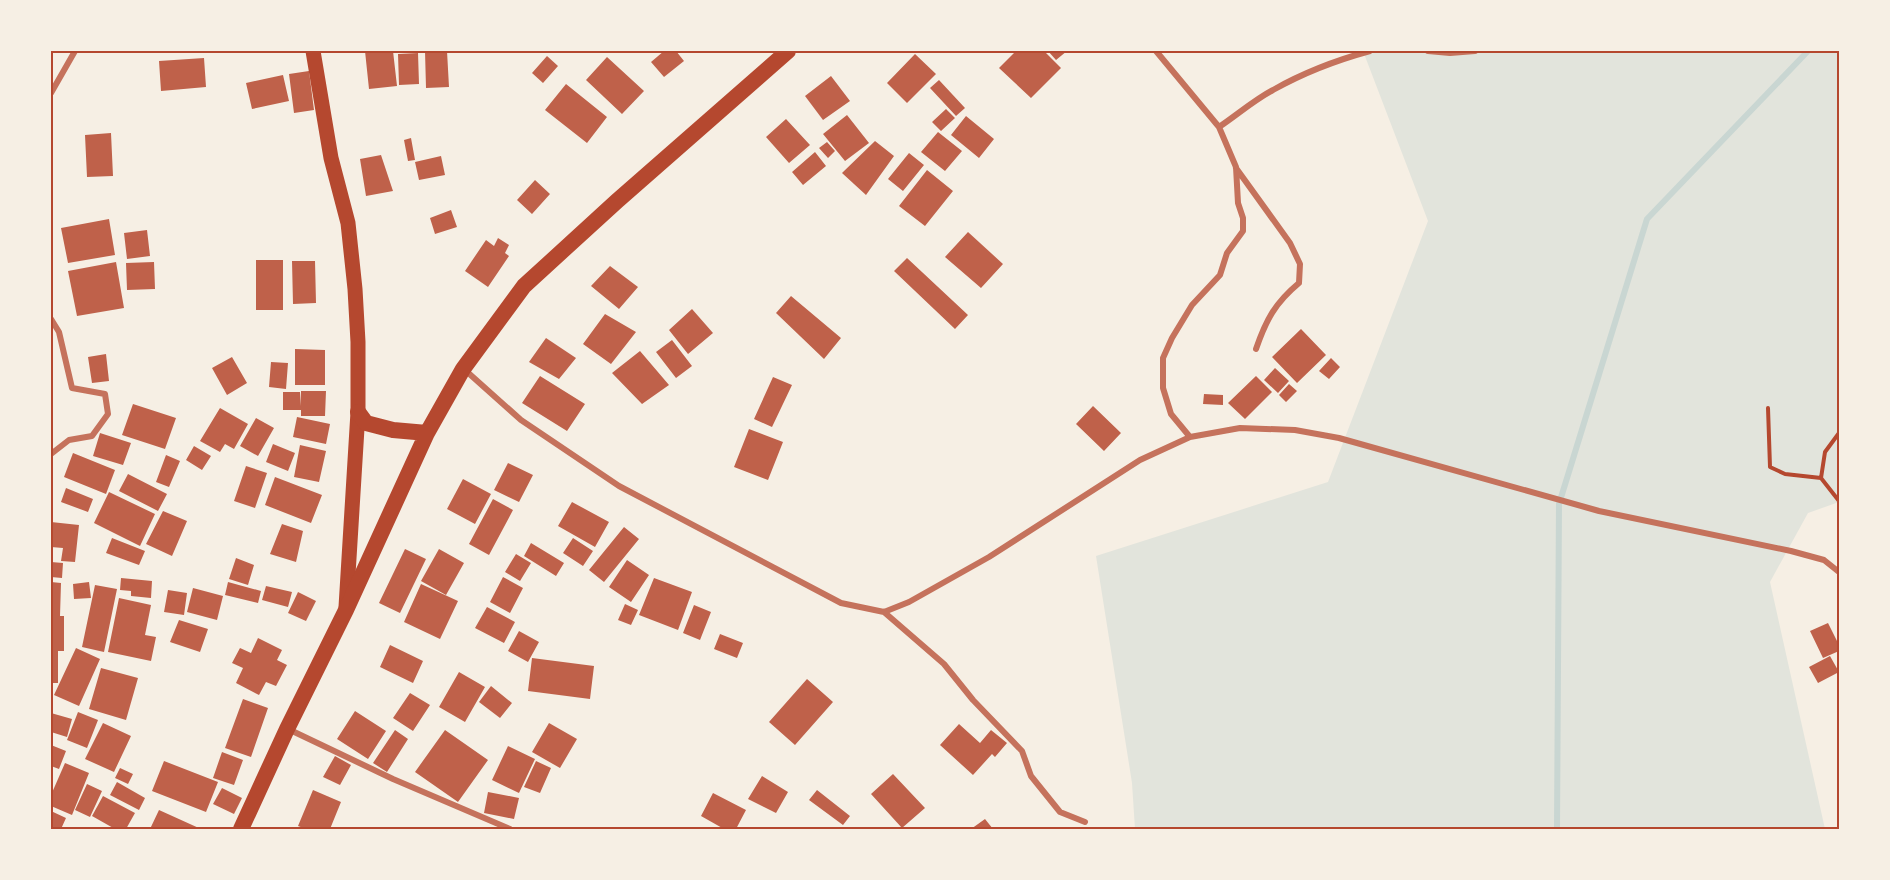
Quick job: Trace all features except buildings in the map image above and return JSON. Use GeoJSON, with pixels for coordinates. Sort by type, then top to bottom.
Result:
{"type":"FeatureCollection","features":[{"type":"Feature","properties":{"kind":"highway"},"geometry":{"type":"LineString","coordinates":[[241,829],[346,610],[427,433],[463,369],[524,286],[788,51]]}},
{"type":"Feature","properties":{"kind":"highway"},"geometry":{"type":"LineString","coordinates":[[358,412],[366,423],[393,430],[427,433]]}},
{"type":"Feature","properties":{"kind":"main road"},"geometry":{"type":"LineString","coordinates":[[313,51],[330,158],[348,223],[355,289],[358,412],[346,610]]}},
{"type":"Feature","properties":{"kind":"street"},"geometry":{"type":"LineString","coordinates":[[51,93],[75,51]]}},
{"type":"Feature","properties":{"kind":"street"},"geometry":{"type":"LineString","coordinates":[[1156,51],[1219,127],[1236,167],[1290,243],[1300,264],[1299,282],[1281,298],[1264,326],[1256,349]]}},
{"type":"Feature","properties":{"kind":"street"},"geometry":{"type":"LineString","coordinates":[[1219,127],[1272,90],[1313,71],[1370,51]]}},
{"type":"Feature","properties":{"kind":"street"},"geometry":{"type":"LineString","coordinates":[[1428,51],[1450,53],[1475,51]]}},
{"type":"Feature","properties":{"kind":"street"},"geometry":{"type":"LineString","coordinates":[[1190,437],[1171,414],[1163,387],[1163,358],[1192,305],[1221,275],[1227,253],[1243,231],[1243,218],[1238,203],[1236,167]]}},
{"type":"Feature","properties":{"kind":"street"},"geometry":{"type":"LineString","coordinates":[[51,320],[59,332],[72,387],[105,394],[108,414],[92,436],[69,440],[51,454]]}},
{"type":"Feature","properties":{"kind":"street"},"geometry":{"type":"LineString","coordinates":[[463,369],[521,420],[620,486],[841,603],[884,612],[944,664],[973,700],[1022,751],[1030,776],[1060,812],[1085,822]]}},
{"type":"Feature","properties":{"kind":"street"},"geometry":{"type":"LineString","coordinates":[[884,612],[909,602],[989,558],[1140,460],[1190,437],[1240,428],[1294,430],[1339,438],[1599,511],[1791,551],[1824,560],[1839,572]]}},
{"type":"Feature","properties":{"kind":"street"},"geometry":{"type":"LineString","coordinates":[[287,729],[393,779],[510,829]]}},
{"type":"Feature","properties":{"kind":"path"},"geometry":{"type":"LineString","coordinates":[[1768,408],[1770,467],[1785,474],[1821,478],[1839,501]]}},
{"type":"Feature","properties":{"kind":"path"},"geometry":{"type":"LineString","coordinates":[[1821,478],[1825,452],[1839,433]]}},
{"type":"Feature","properties":{"kind":"shaded area"},"geometry":{"type":"Polygon","coordinates":[[[1363,51],[1839,51],[1839,502],[1808,513],[1770,582],[1825,829],[1135,829],[1132,783],[1096,556],[1328,482],[1428,221],[1363,51]]]}},
{"type":"Feature","properties":{"kind":"waterway"},"geometry":{"type":"LineString","coordinates":[[1557,829],[1559,504],[1647,219],[1808,51]]}}]}
